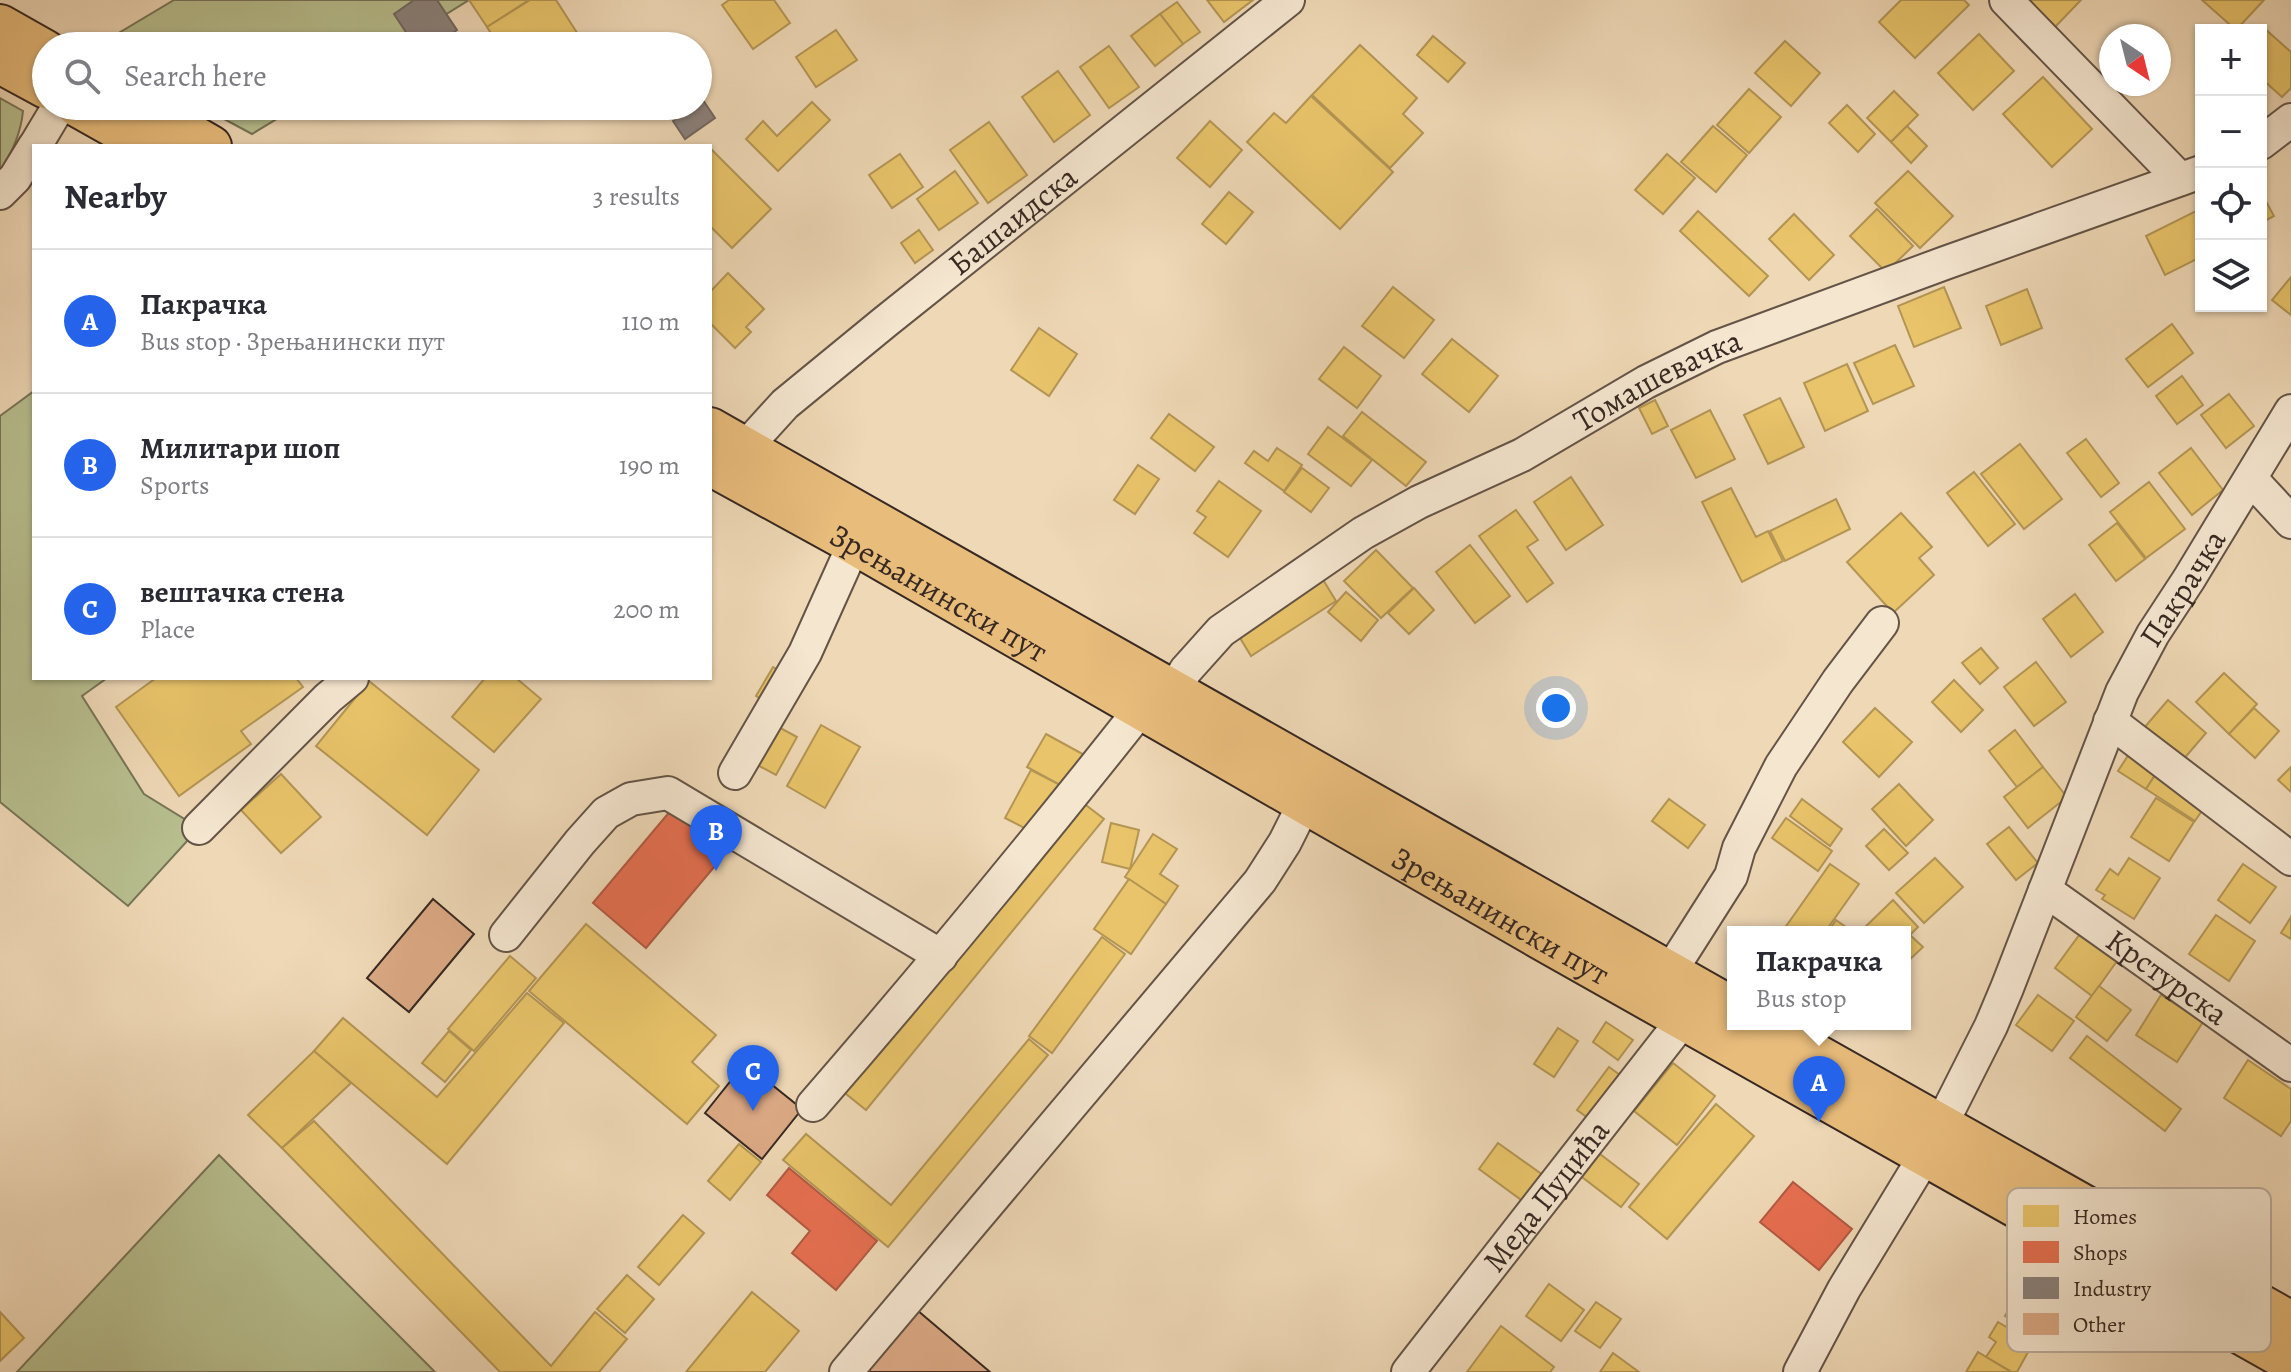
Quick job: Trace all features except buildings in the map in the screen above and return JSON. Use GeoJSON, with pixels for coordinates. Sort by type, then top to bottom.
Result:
{"type":"FeatureCollection","features":[{"type":"Feature","properties":{"kind":"main road"},"geometry":{"type":"LineString","coordinates":[[0,25],[32,43]]}},
{"type":"Feature","properties":{"kind":"main road"},"geometry":{"type":"LineString","coordinates":[[0,63],[32,80]]}},
{"type":"Feature","properties":{"kind":"main road"},"geometry":{"type":"LineString","coordinates":[[102,120],[144,144]]}},
{"type":"Feature","properties":{"kind":"main road"},"geometry":{"type":"LineString","coordinates":[[166,120],[208,144]]}},
{"type":"Feature","properties":{"kind":"main road","name":"Зрењанински пут"},"geometry":{"type":"LineString","coordinates":[[712,431],[727,456],[854,544],[1727,1005]]}},
{"type":"Feature","properties":{"kind":"main road","name":"Зрењанински пут"},"geometry":{"type":"LineString","coordinates":[[727,456],[1156,701],[1304,804],[1683,1020],[2026,1188]]}},
{"type":"Feature","properties":{"kind":"main road","name":"Зрењанински пут"},"geometry":{"type":"LineString","coordinates":[[1771,1030],[1933,1141],[2009,1188]]}},
{"type":"Feature","properties":{"kind":"main road","name":"Зрењанински пут"},"geometry":{"type":"LineString","coordinates":[[2271,1312],[2291,1322]]}},
{"type":"Feature","properties":{"kind":"main road","name":"Зрењанински пут"},"geometry":{"type":"LineString","coordinates":[[2271,1350],[2291,1362]]}},
{"type":"Feature","properties":{"kind":"street","name":"Башаидска"},"geometry":{"type":"LineString","coordinates":[[727,456],[885,322],[1288,0]]}},
{"type":"Feature","properties":{"kind":"street"},"geometry":{"type":"LineString","coordinates":[[2006,0],[2190,176]]}},
{"type":"Feature","properties":{"kind":"street"},"geometry":{"type":"LineString","coordinates":[[35,144],[50,120]]}},
{"type":"Feature","properties":{"kind":"street"},"geometry":{"type":"LineString","coordinates":[[2267,138],[2291,120]]}},
{"type":"Feature","properties":{"kind":"street"},"geometry":{"type":"LineString","coordinates":[[0,193],[15,178],[32,149]]}},
{"type":"Feature","properties":{"kind":"street","name":"Томашевачка"},"geometry":{"type":"LineString","coordinates":[[813,1105],[1060,811],[1221,631],[1363,533],[1419,502],[1522,455],[1646,382],[1717,347],[2190,176]]}},
{"type":"Feature","properties":{"kind":"street","name":"Пакрачка"},"geometry":{"type":"LineString","coordinates":[[1800,1372],[1844,1289],[1933,1141],[1991,1026],[2122,692],[2153,634],[2291,411]]}},
{"type":"Feature","properties":{"kind":"street"},"geometry":{"type":"LineString","coordinates":[[2251,479],[2291,522]]}},
{"type":"Feature","properties":{"kind":"street"},"geometry":{"type":"LineString","coordinates":[[735,773],[805,653],[854,544]]}},
{"type":"Feature","properties":{"kind":"street"},"geometry":{"type":"LineString","coordinates":[[1670,972],[1731,876],[1739,848],[1781,766],[1838,681],[1882,623]]}},
{"type":"Feature","properties":{"kind":"street"},"geometry":{"type":"LineString","coordinates":[[199,828],[350,680]]}},
{"type":"Feature","properties":{"kind":"street"},"geometry":{"type":"LineString","coordinates":[[2110,721],[2291,859]]}},
{"type":"Feature","properties":{"kind":"street"},"geometry":{"type":"LineString","coordinates":[[1731,876],[1753,860],[1809,762]]}},
{"type":"Feature","properties":{"kind":"street"},"geometry":{"type":"LineString","coordinates":[[506,935],[606,813],[631,799],[668,793],[941,956]]}},
{"type":"Feature","properties":{"kind":"street"},"geometry":{"type":"LineString","coordinates":[[846,1372],[1260,881],[1304,804]]}},
{"type":"Feature","properties":{"kind":"street","name":"Крстурска"},"geometry":{"type":"LineString","coordinates":[[2045,890],[2291,1065]]}},
{"type":"Feature","properties":{"kind":"street","name":"Меда Пуцића"},"geometry":{"type":"LineString","coordinates":[[1408,1372],[1683,1020]]}},
{"type":"Feature","properties":{"kind":"green space"},"geometry":{"type":"Polygon","coordinates":[[[174,0],[469,0],[418,32],[120,32],[174,0]]]}},
{"type":"Feature","properties":{"kind":"green space"},"geometry":{"type":"Polygon","coordinates":[[[0,98],[23,111],[13,149],[2,170],[0,169],[0,98]]]}},
{"type":"Feature","properties":{"kind":"green space"},"geometry":{"type":"Polygon","coordinates":[[[226,120],[275,120],[252,134],[226,120]]]}},
{"type":"Feature","properties":{"kind":"green space"},"geometry":{"type":"Polygon","coordinates":[[[32,392],[32,680],[104,680],[82,696],[144,794],[199,828],[128,906],[0,802],[0,416],[32,392]]]}},
{"type":"Feature","properties":{"kind":"green space"},"geometry":{"type":"Polygon","coordinates":[[[219,1155],[435,1372],[17,1372],[219,1155]]]}},
{"type":"Feature","properties":{"kind":"place","name":"Милитари шоп"},"geometry":{"type":"Point","coordinates":[716,871]}},
{"type":"Feature","properties":{"kind":"place","name":"вештачка стена"},"geometry":{"type":"Point","coordinates":[753,1111]}},
{"type":"Feature","properties":{"kind":"place","name":"Пакрачка"},"geometry":{"type":"Point","coordinates":[1819,1122]}}]}
